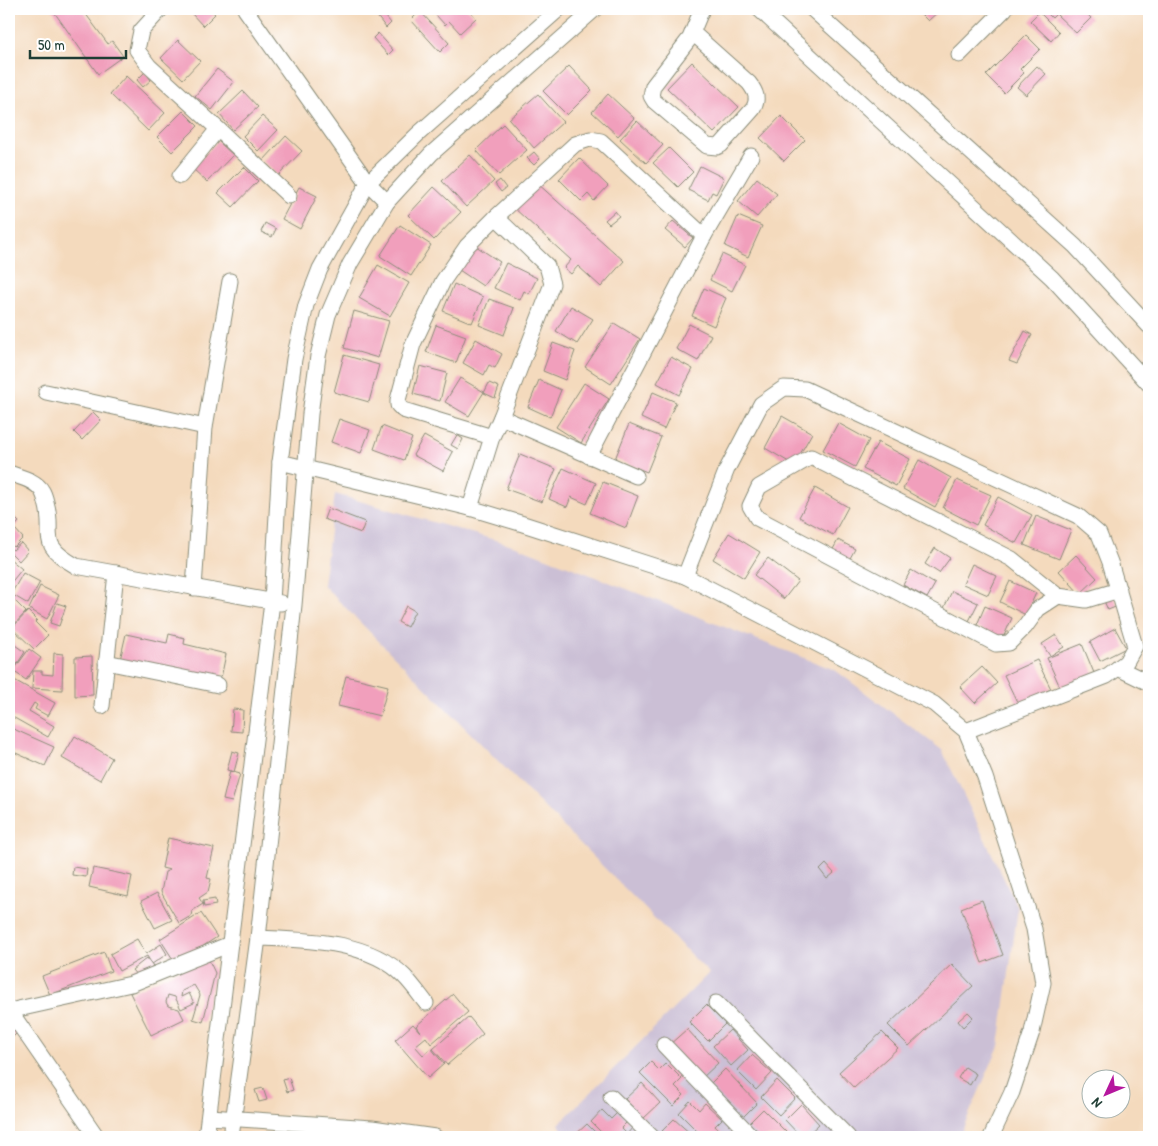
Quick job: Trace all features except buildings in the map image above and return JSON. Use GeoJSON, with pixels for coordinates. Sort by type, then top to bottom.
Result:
{"type":"FeatureCollection","features":[{"type":"Feature","properties":{"kind":"street"},"geometry":{"type":"LineString","coordinates":[[161,9],[141,31],[137,50],[149,66],[289,196]]}},
{"type":"Feature","properties":{"kind":"street"},"geometry":{"type":"LineString","coordinates":[[245,9],[368,183],[387,202]]}},
{"type":"Feature","properties":{"kind":"street"},"geometry":{"type":"LineString","coordinates":[[206,1137],[272,602],[280,462],[294,359],[306,305],[320,268],[368,183],[418,134],[559,9]]}},
{"type":"Feature","properties":{"kind":"street"},"geometry":{"type":"LineString","coordinates":[[231,1137],[258,938],[294,605],[310,414],[318,356],[328,316],[350,264],[387,202],[431,154],[595,9]]}},
{"type":"Feature","properties":{"kind":"street"},"geometry":{"type":"LineString","coordinates":[[693,33],[749,83],[757,96],[753,110],[717,147],[707,146],[651,96],[653,86],[693,33],[702,9]]}},
{"type":"Feature","properties":{"kind":"street"},"geometry":{"type":"LineString","coordinates":[[759,9],[1052,278],[1149,384]]}},
{"type":"Feature","properties":{"kind":"street"},"geometry":{"type":"LineString","coordinates":[[812,9],[1075,246],[1149,326]]}},
{"type":"Feature","properties":{"kind":"street"},"geometry":{"type":"LineString","coordinates":[[959,55],[1001,10]]}},
{"type":"Feature","properties":{"kind":"street"},"geometry":{"type":"LineString","coordinates":[[180,176],[218,129]]}},
{"type":"Feature","properties":{"kind":"street"},"geometry":{"type":"LineString","coordinates":[[492,437],[402,410],[398,405],[398,400],[413,344],[442,281],[467,246],[496,217],[575,144],[590,139],[601,141],[704,236]]}},
{"type":"Feature","properties":{"kind":"street"},"geometry":{"type":"LineString","coordinates":[[589,456],[704,236],[751,156]]}},
{"type":"Feature","properties":{"kind":"street"},"geometry":{"type":"LineString","coordinates":[[470,508],[492,437],[502,417],[552,284],[547,266],[496,217]]}},
{"type":"Feature","properties":{"kind":"street"},"geometry":{"type":"LineString","coordinates":[[194,588],[205,427],[230,281]]}},
{"type":"Feature","properties":{"kind":"street"},"geometry":{"type":"LineString","coordinates":[[685,576],[727,469],[761,404],[784,388],[805,389],[1078,516],[1099,534],[1119,590],[1135,646],[1126,662],[1107,676],[966,731]]}},
{"type":"Feature","properties":{"kind":"street"},"geometry":{"type":"LineString","coordinates":[[46,392],[205,427]]}},
{"type":"Feature","properties":{"kind":"street"},"geometry":{"type":"LineString","coordinates":[[502,417],[636,476]]}},
{"type":"Feature","properties":{"kind":"street"},"geometry":{"type":"LineString","coordinates":[[1058,596],[1038,609],[1025,627],[1009,643],[996,644],[757,518],[750,506],[760,487],[811,457],[1012,559],[1058,596],[1086,600],[1119,590]]}},
{"type":"Feature","properties":{"kind":"street"},"geometry":{"type":"LineString","coordinates":[[280,462],[470,508],[685,576],[934,704],[966,731],[984,777],[1034,929],[1043,983],[1032,1032],[1012,1092],[991,1137]]}},
{"type":"Feature","properties":{"kind":"street"},"geometry":{"type":"LineString","coordinates":[[9,473],[29,480],[42,490],[47,507],[48,536],[52,547],[63,559],[76,566],[294,605]]}},
{"type":"Feature","properties":{"kind":"street"},"geometry":{"type":"LineString","coordinates":[[102,706],[116,573]]}},
{"type":"Feature","properties":{"kind":"street"},"geometry":{"type":"LineString","coordinates":[[106,662],[218,685]]}},
{"type":"Feature","properties":{"kind":"street"},"geometry":{"type":"LineString","coordinates":[[1118,668],[1149,683]]}},
{"type":"Feature","properties":{"kind":"street"},"geometry":{"type":"LineString","coordinates":[[258,938],[322,942],[373,955],[389,964],[404,976],[426,1002]]}},
{"type":"Feature","properties":{"kind":"street"},"geometry":{"type":"LineString","coordinates":[[96,1137],[10,1011],[131,984],[230,944]]}},
{"type":"Feature","properties":{"kind":"street"},"geometry":{"type":"LineString","coordinates":[[716,1003],[848,1137]]}},
{"type":"Feature","properties":{"kind":"street"},"geometry":{"type":"LineString","coordinates":[[664,1045],[752,1137]]}},
{"type":"Feature","properties":{"kind":"street"},"geometry":{"type":"LineString","coordinates":[[611,1098],[652,1137]]}},
{"type":"Feature","properties":{"kind":"street"},"geometry":{"type":"LineString","coordinates":[[210,1116],[371,1133],[435,1137]]}},
{"type":"Feature","properties":{"kind":"shaded area"},"geometry":{"type":"Polygon","coordinates":[[[335,494],[516,546],[835,670],[942,750],[1018,908],[999,1046],[959,1137],[566,1137],[559,1124],[709,973],[323,585],[335,494]]]}}]}
